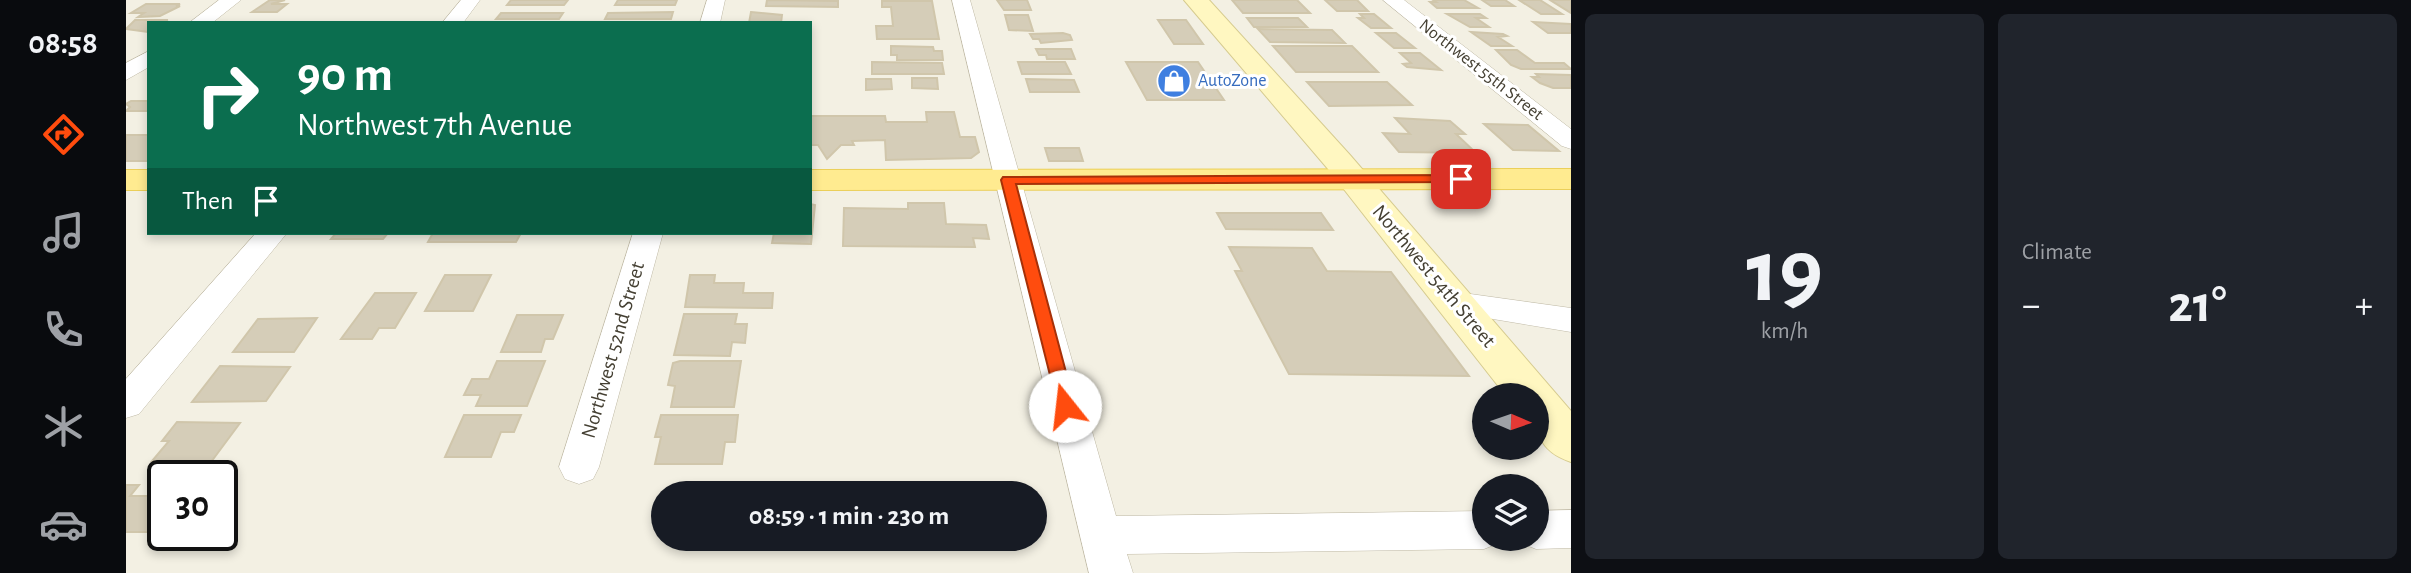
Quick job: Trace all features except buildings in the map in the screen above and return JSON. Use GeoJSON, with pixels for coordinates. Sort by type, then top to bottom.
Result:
{"type":"FeatureCollection","features":[{"type":"Feature","properties":{"kind":"main road","name":"Northwest 54th Street"},"geometry":{"type":"LineString","coordinates":[[1196,0],[1354,180],[1521,383]]}},
{"type":"Feature","properties":{"kind":"main road"},"geometry":{"type":"LineString","coordinates":[[812,180],[1571,179]]}},
{"type":"Feature","properties":{"kind":"main road"},"geometry":{"type":"LineString","coordinates":[[126,180],[147,180]]}},
{"type":"Feature","properties":{"kind":"main road"},"geometry":{"type":"LineString","coordinates":[[1549,417],[1571,443]]}},
{"type":"Feature","properties":{"kind":"street"},"geometry":{"type":"LineString","coordinates":[[202,21],[232,0]]}},
{"type":"Feature","properties":{"kind":"street"},"geometry":{"type":"LineString","coordinates":[[454,21],[471,0]]}},
{"type":"Feature","properties":{"kind":"street"},"geometry":{"type":"LineString","coordinates":[[711,21],[716,0]]}},
{"type":"Feature","properties":{"kind":"street"},"geometry":{"type":"LineString","coordinates":[[961,0],[1051,353],[1106,554],[1472,531]]}},
{"type":"Feature","properties":{"kind":"street","name":"Northwest 55th Street"},"geometry":{"type":"LineString","coordinates":[[1392,0],[1571,141]]}},
{"type":"Feature","properties":{"kind":"street"},"geometry":{"type":"LineString","coordinates":[[126,73],[147,58]]}},
{"type":"Feature","properties":{"kind":"street"},"geometry":{"type":"LineString","coordinates":[[126,404],[270,235]]}},
{"type":"Feature","properties":{"kind":"street","name":"Northwest 52nd Street"},"geometry":{"type":"LineString","coordinates":[[579,467],[647,235]]}},
{"type":"Feature","properties":{"kind":"street"},"geometry":{"type":"LineString","coordinates":[[1456,303],[1571,320]]}},
{"type":"Feature","properties":{"kind":"street"},"geometry":{"type":"LineString","coordinates":[[1549,530],[1571,529]]}},
{"type":"Feature","properties":{"kind":"place","name":"AutoZone"},"geometry":{"type":"Point","coordinates":[1174,81]}},
{"type":"Feature","properties":{"kind":"route"},"geometry":{"type":"LineString","coordinates":[[1065,406],[1008,180],[1461,179]]}}]}
